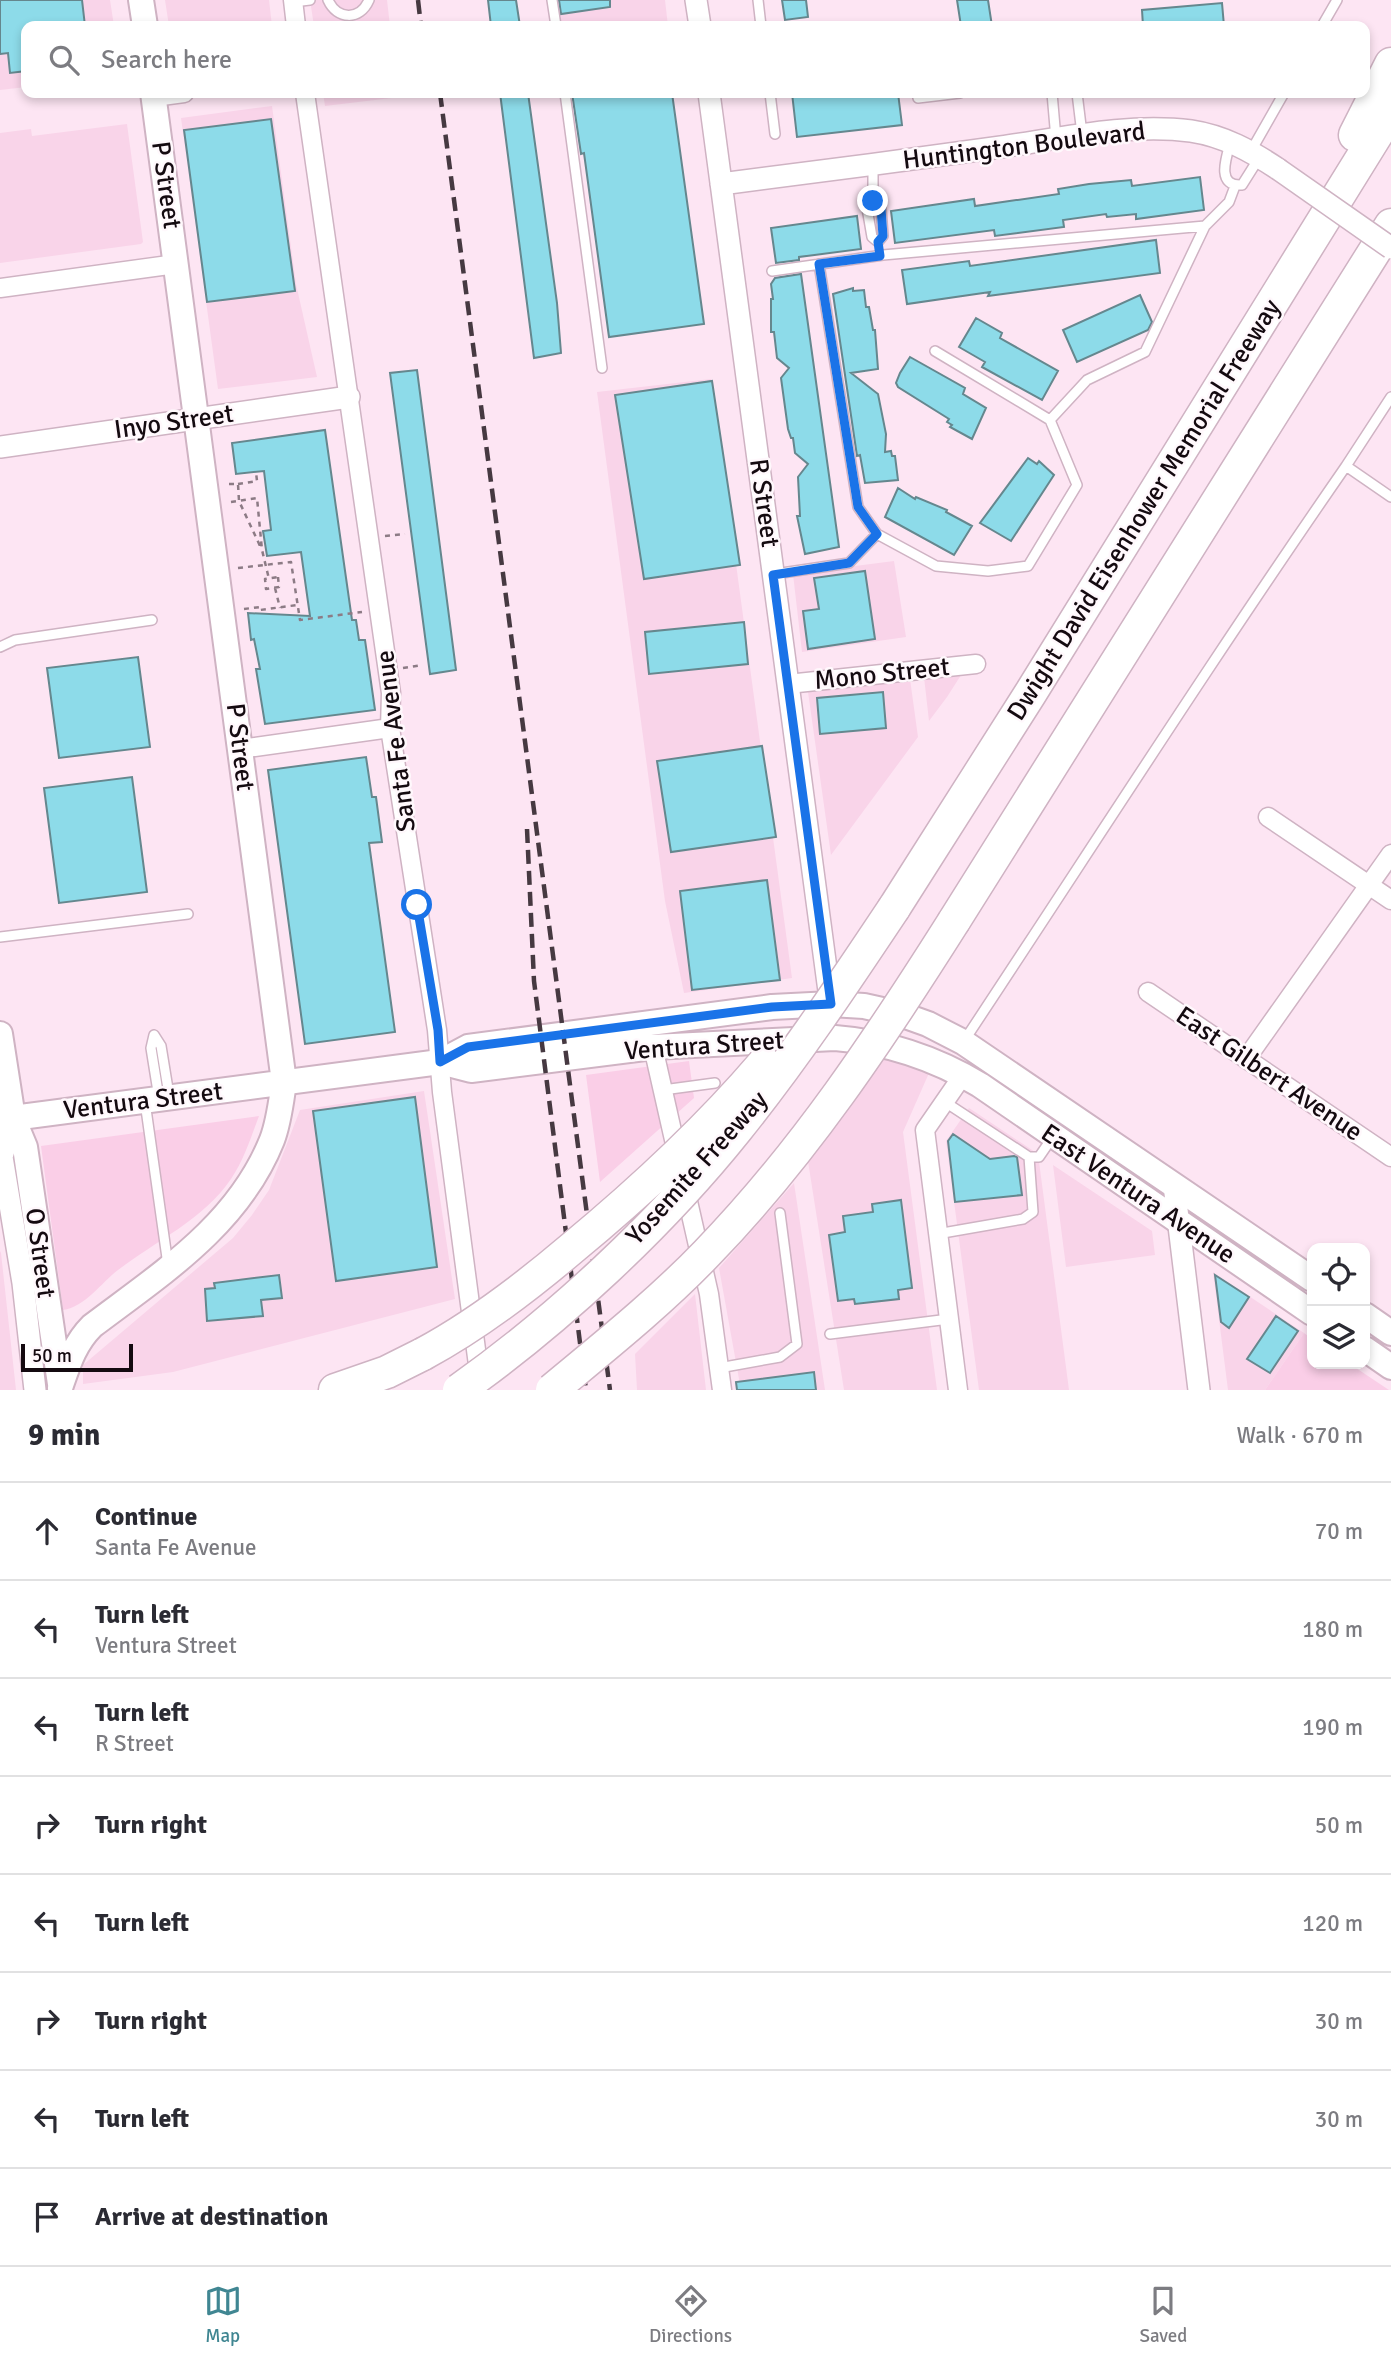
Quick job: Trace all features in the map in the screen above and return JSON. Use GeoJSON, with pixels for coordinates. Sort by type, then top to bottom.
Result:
{"type":"FeatureCollection","features":[{"type":"Feature","properties":{"kind":"highway"},"geometry":{"type":"LineString","coordinates":[[1243,352],[1391,64]]}},
{"type":"Feature","properties":{"kind":"highway","name":"Dwight David Eisenhower Memorial Freeway"},"geometry":{"type":"LineString","coordinates":[[900,899],[1391,111]]}},
{"type":"Feature","properties":{"kind":"highway"},"geometry":{"type":"LineString","coordinates":[[552,1390],[630,1325],[713,1247],[797,1149],[864,1059],[954,921],[1391,225]]}},
{"type":"Feature","properties":{"kind":"highway"},"geometry":{"type":"LineString","coordinates":[[1334,314],[1391,242]]}},
{"type":"Feature","properties":{"kind":"highway"},"geometry":{"type":"LineString","coordinates":[[335,1390],[387,1372],[480,1320],[519,1292],[648,1183],[748,1081],[798,1021],[835,968],[900,899]]}},
{"type":"Feature","properties":{"kind":"highway","name":"Yosemite Freeway"},"geometry":{"type":"LineString","coordinates":[[459,1390],[569,1301],[625,1249],[703,1168],[789,1061],[900,899]]}},
{"type":"Feature","properties":{"kind":"highway"},"geometry":{"type":"LineString","coordinates":[[572,1390],[630,1325]]}},
{"type":"Feature","properties":{"kind":"main road"},"geometry":{"type":"LineString","coordinates":[[141,0],[144,21]]}},
{"type":"Feature","properties":{"kind":"main road","name":"P Street"},"geometry":{"type":"LineString","coordinates":[[60,1389],[71,1356],[81,1337],[210,1233],[243,1195],[260,1169],[273,1138],[284,1082],[154,98]]}},
{"type":"Feature","properties":{"kind":"main road","name":"Ventura Street"},"geometry":{"type":"LineString","coordinates":[[4,1118],[440,1062],[468,1047],[758,1009],[831,1004],[864,1006],[928,1024],[963,1042]]}},
{"type":"Feature","properties":{"kind":"main road","name":"O Street"},"geometry":{"type":"LineString","coordinates":[[0,1034],[4,1118],[25,1147],[60,1389]]}},
{"type":"Feature","properties":{"kind":"main road","name":"Ventura Street"},"geometry":{"type":"LineString","coordinates":[[440,1062],[471,1070],[653,1047],[835,1038],[896,1048],[963,1075]]}},
{"type":"Feature","properties":{"kind":"main road","name":"East Ventura Avenue"},"geometry":{"type":"LineString","coordinates":[[963,1042],[1307,1276]]}},
{"type":"Feature","properties":{"kind":"main road","name":"East Ventura Avenue"},"geometry":{"type":"LineString","coordinates":[[963,1075],[1307,1310]]}},
{"type":"Feature","properties":{"kind":"main road"},"geometry":{"type":"LineString","coordinates":[[51,1326],[77,1333],[92,1326]]}},
{"type":"Feature","properties":{"kind":"main road"},"geometry":{"type":"LineString","coordinates":[[1370,1353],[1391,1367]]}},
{"type":"Feature","properties":{"kind":"street"},"geometry":{"type":"LineString","coordinates":[[296,21],[297,0]]}},
{"type":"Feature","properties":{"kind":"street"},"geometry":{"type":"LineString","coordinates":[[696,0],[699,21]]}},
{"type":"Feature","properties":{"kind":"street","name":"Santa Fe Avenue"},"geometry":{"type":"LineString","coordinates":[[305,98],[391,693],[390,728],[438,1030],[481,1390]]}},
{"type":"Feature","properties":{"kind":"street","name":"R Street"},"geometry":{"type":"LineString","coordinates":[[710,98],[835,1038]]}},
{"type":"Feature","properties":{"kind":"street","name":"Huntington Boulevard"},"geometry":{"type":"LineString","coordinates":[[721,184],[1129,130],[1175,130],[1231,142],[1255,154],[1391,248]]}},
{"type":"Feature","properties":{"kind":"street"},"geometry":{"type":"LineString","coordinates":[[0,288],[176,264]]}},
{"type":"Feature","properties":{"kind":"street","name":"Inyo Street"},"geometry":{"type":"LineString","coordinates":[[0,447],[349,397]]}},
{"type":"Feature","properties":{"kind":"street","name":"Mono Street"},"geometry":{"type":"LineString","coordinates":[[788,684],[975,664]]}},
{"type":"Feature","properties":{"kind":"street"},"geometry":{"type":"LineString","coordinates":[[240,749],[390,728]]}},
{"type":"Feature","properties":{"kind":"street"},"geometry":{"type":"LineString","coordinates":[[1268,817],[1391,900]]}},
{"type":"Feature","properties":{"kind":"street"},"geometry":{"type":"LineString","coordinates":[[1246,1059],[1391,854]]}},
{"type":"Feature","properties":{"kind":"street","name":"East Gilbert Avenue"},"geometry":{"type":"LineString","coordinates":[[1148,992],[1391,1157]]}},
{"type":"Feature","properties":{"kind":"street"},"geometry":{"type":"LineString","coordinates":[[653,1047],[709,1294],[722,1390]]}},
{"type":"Feature","properties":{"kind":"street"},"geometry":{"type":"LineString","coordinates":[[958,1390],[925,1130],[963,1075]]}},
{"type":"Feature","properties":{"kind":"street","name":"O Street"},"geometry":{"type":"LineString","coordinates":[[4,1118],[2,1157],[23,1283],[35,1390]]}},
{"type":"Feature","properties":{"kind":"street"},"geometry":{"type":"LineString","coordinates":[[1174,1185],[1203,1387]]}},
{"type":"Feature","properties":{"kind":"street"},"geometry":{"type":"LineString","coordinates":[[1370,1344],[1383,1323]]}},
{"type":"Feature","properties":{"kind":"lane"},"geometry":{"type":"LineString","coordinates":[[328,0],[336,12],[349,16],[361,12],[369,0]]}},
{"type":"Feature","properties":{"kind":"lane"},"geometry":{"type":"LineString","coordinates":[[552,0],[555,21]]}},
{"type":"Feature","properties":{"kind":"lane"},"geometry":{"type":"LineString","coordinates":[[758,0],[760,21]]}},
{"type":"Feature","properties":{"kind":"lane"},"geometry":{"type":"LineString","coordinates":[[1325,21],[1338,0]]}},
{"type":"Feature","properties":{"kind":"lane"},"geometry":{"type":"LineString","coordinates":[[566,98],[602,368]]}},
{"type":"Feature","properties":{"kind":"lane"},"geometry":{"type":"LineString","coordinates":[[770,98],[775,134]]}},
{"type":"Feature","properties":{"kind":"lane"},"geometry":{"type":"LineString","coordinates":[[1052,98],[1056,139]]}},
{"type":"Feature","properties":{"kind":"lane"},"geometry":{"type":"LineString","coordinates":[[1078,98],[1082,136]]}},
{"type":"Feature","properties":{"kind":"lane"},"geometry":{"type":"LineString","coordinates":[[1231,142],[1223,168],[1227,180],[1235,186],[1242,185],[1282,98]]}},
{"type":"Feature","properties":{"kind":"lane"},"geometry":{"type":"LineString","coordinates":[[873,164],[873,201],[867,208],[872,237],[878,242],[880,256]]}},
{"type":"Feature","properties":{"kind":"lane"},"geometry":{"type":"LineString","coordinates":[[1050,420],[1087,380],[1144,352],[1206,226],[1229,202],[1235,186]]}},
{"type":"Feature","properties":{"kind":"lane"},"geometry":{"type":"LineString","coordinates":[[772,271],[880,256],[1206,226]]}},
{"type":"Feature","properties":{"kind":"lane"},"geometry":{"type":"LineString","coordinates":[[819,264],[858,507],[877,534],[936,566],[988,571],[1028,566],[1077,485],[1050,420],[935,351]]}},
{"type":"Feature","properties":{"kind":"lane"},"geometry":{"type":"LineString","coordinates":[[963,1042],[1184,704],[1391,397]]}},
{"type":"Feature","properties":{"kind":"lane"},"geometry":{"type":"LineString","coordinates":[[1346,466],[1391,497]]}},
{"type":"Feature","properties":{"kind":"lane"},"geometry":{"type":"LineString","coordinates":[[773,575],[849,563],[877,534]]}},
{"type":"Feature","properties":{"kind":"lane"},"geometry":{"type":"LineString","coordinates":[[0,647],[15,640],[152,620]]}},
{"type":"Feature","properties":{"kind":"lane"},"geometry":{"type":"LineString","coordinates":[[0,937],[188,914]]}},
{"type":"Feature","properties":{"kind":"lane"},"geometry":{"type":"LineString","coordinates":[[158,1099],[161,1046],[154,1035],[150,1048],[158,1099],[168,1267]]}},
{"type":"Feature","properties":{"kind":"lane"},"geometry":{"type":"LineString","coordinates":[[663,1090],[715,1083]]}},
{"type":"Feature","properties":{"kind":"lane"},"geometry":{"type":"LineString","coordinates":[[945,1102],[1029,1157],[1039,1157],[1054,1136]]}},
{"type":"Feature","properties":{"kind":"lane"},"geometry":{"type":"LineString","coordinates":[[937,1234],[1023,1219],[1033,1212],[1029,1157]]}},
{"type":"Feature","properties":{"kind":"lane"},"geometry":{"type":"LineString","coordinates":[[719,1368],[780,1357],[797,1345],[780,1213]]}},
{"type":"Feature","properties":{"kind":"lane"},"geometry":{"type":"LineString","coordinates":[[830,1334],[948,1319]]}},
{"type":"Feature","properties":{"kind":"path"},"geometry":{"type":"LineString","coordinates":[[229,484],[257,481],[256,472]]}},
{"type":"Feature","properties":{"kind":"path"},"geometry":{"type":"LineString","coordinates":[[238,484],[239,501],[262,550]]}},
{"type":"Feature","properties":{"kind":"path"},"geometry":{"type":"LineString","coordinates":[[231,502],[257,498],[262,550],[269,579]]}},
{"type":"Feature","properties":{"kind":"path"},"geometry":{"type":"LineString","coordinates":[[382,537],[405,534]]}},
{"type":"Feature","properties":{"kind":"path"},"geometry":{"type":"LineString","coordinates":[[238,568],[291,562],[300,620],[366,612]]}},
{"type":"Feature","properties":{"kind":"path"},"geometry":{"type":"LineString","coordinates":[[278,578],[279,587],[275,588],[266,589],[265,579],[278,578]]}},
{"type":"Feature","properties":{"kind":"path"},"geometry":{"type":"LineString","coordinates":[[275,588],[280,608]]}},
{"type":"Feature","properties":{"kind":"path"},"geometry":{"type":"LineString","coordinates":[[244,610],[298,605]]}},
{"type":"Feature","properties":{"kind":"path"},"geometry":{"type":"LineString","coordinates":[[400,668],[422,665]]}},
{"type":"Feature","properties":{"kind":"shaded area"},"geometry":{"type":"Polygon","coordinates":[[[0,0],[110,0],[113,21],[21,21],[21,88],[0,90],[0,0]]]}},
{"type":"Feature","properties":{"kind":"shaded area"},"geometry":{"type":"Polygon","coordinates":[[[165,0],[269,0],[271,21],[168,21],[165,0]]]}},
{"type":"Feature","properties":{"kind":"shaded area"},"geometry":{"type":"Polygon","coordinates":[[[310,0],[387,0],[389,21],[313,21],[310,0]]]}},
{"type":"Feature","properties":{"kind":"shaded area"},"geometry":{"type":"Polygon","coordinates":[[[557,0],[665,0],[667,21],[560,21],[557,0]]]}},
{"type":"Feature","properties":{"kind":"shaded area"},"geometry":{"type":"Polygon","coordinates":[[[324,98],[392,98],[325,106],[324,98]]]}},
{"type":"Feature","properties":{"kind":"shaded area"},"geometry":{"type":"Polygon","coordinates":[[[272,106],[296,284],[317,377],[218,389],[181,118],[272,106]]]}},
{"type":"Feature","properties":{"kind":"shaded area"},"geometry":{"type":"Polygon","coordinates":[[[127,124],[143,242],[0,263],[0,133],[31,129],[32,136],[127,124]]]}},
{"type":"Feature","properties":{"kind":"shaded area"},"geometry":{"type":"Polygon","coordinates":[[[711,379],[792,978],[684,993],[665,901],[597,392],[711,379]]]}},
{"type":"Feature","properties":{"kind":"shaded area"},"geometry":{"type":"Polygon","coordinates":[[[894,561],[906,637],[802,652],[793,574],[894,561]]]}},
{"type":"Feature","properties":{"kind":"shaded area"},"geometry":{"type":"Polygon","coordinates":[[[963,672],[947,697],[929,721],[924,677],[963,672]]]}},
{"type":"Feature","properties":{"kind":"shaded area"},"geometry":{"type":"Polygon","coordinates":[[[910,679],[918,737],[831,855],[808,692],[910,679]]]}},
{"type":"Feature","properties":{"kind":"shaded area"},"geometry":{"type":"Polygon","coordinates":[[[888,1054],[929,1073],[903,1132],[937,1390],[844,1390],[807,1155],[888,1054]]]}},
{"type":"Feature","properties":{"kind":"shaded area"},"geometry":{"type":"Polygon","coordinates":[[[689,1061],[694,1098],[600,1182],[586,1075],[689,1061]]]}},
{"type":"Feature","properties":{"kind":"shaded area"},"geometry":{"type":"Polygon","coordinates":[[[424,1091],[455,1299],[173,1372],[83,1384],[83,1365],[233,1238],[252,1215],[269,1190],[300,1110],[424,1091]]]}},
{"type":"Feature","properties":{"kind":"shaded area"},"geometry":{"type":"Polygon","coordinates":[[[969,1108],[1038,1154],[1069,1390],[979,1390],[946,1141],[969,1108]]]}},
{"type":"Feature","properties":{"kind":"shaded area"},"geometry":{"type":"Polygon","coordinates":[[[259,1116],[236,1172],[207,1206],[179,1229],[118,1270],[86,1299],[63,1310],[41,1146],[259,1116]]]}},
{"type":"Feature","properties":{"kind":"shaded area"},"geometry":{"type":"Polygon","coordinates":[[[1053,1165],[1152,1231],[1155,1255],[1066,1267],[1053,1165]]]}},
{"type":"Feature","properties":{"kind":"shaded area"},"geometry":{"type":"Polygon","coordinates":[[[794,1183],[825,1390],[741,1390],[719,1268],[794,1183]]]}},
{"type":"Feature","properties":{"kind":"shaded area"},"geometry":{"type":"Polygon","coordinates":[[[0,1251],[1,1253],[16,1390],[0,1390],[0,1251]]]}},
{"type":"Feature","properties":{"kind":"shaded area"},"geometry":{"type":"Polygon","coordinates":[[[1213,1272],[1304,1333],[1265,1390],[1228,1390],[1213,1272]]]}},
{"type":"Feature","properties":{"kind":"shaded area"},"geometry":{"type":"Polygon","coordinates":[[[695,1294],[706,1390],[637,1390],[635,1354],[695,1294]]]}},
{"type":"Feature","properties":{"kind":"shaded area"},"geometry":{"type":"Polygon","coordinates":[[[1304,1333],[1307,1335],[1307,1369],[1358,1369],[1389,1390],[1265,1390],[1304,1333]]]}},
{"type":"Feature","properties":{"kind":"building"},"geometry":{"type":"Polygon","coordinates":[[[0,0],[82,0],[84,21],[21,21],[21,72],[10,73],[8,53],[0,54],[0,0]]]}},
{"type":"Feature","properties":{"kind":"building"},"geometry":{"type":"Polygon","coordinates":[[[488,0],[516,0],[519,21],[490,21],[488,0]]]}},
{"type":"Feature","properties":{"kind":"building"},"geometry":{"type":"Polygon","coordinates":[[[559,0],[610,0],[610,7],[561,14],[559,0]]]}},
{"type":"Feature","properties":{"kind":"building"},"geometry":{"type":"Polygon","coordinates":[[[782,0],[806,0],[808,17],[785,20],[782,0]]]}},
{"type":"Feature","properties":{"kind":"building"},"geometry":{"type":"Polygon","coordinates":[[[957,0],[988,0],[991,21],[960,21],[957,0]]]}},
{"type":"Feature","properties":{"kind":"building"},"geometry":{"type":"Polygon","coordinates":[[[1222,3],[1224,21],[1143,21],[1142,10],[1222,3]]]}},
{"type":"Feature","properties":{"kind":"building"},"geometry":{"type":"Polygon","coordinates":[[[501,98],[529,98],[557,303],[561,353],[534,358],[501,98]]]}},
{"type":"Feature","properties":{"kind":"building"},"geometry":{"type":"Polygon","coordinates":[[[573,98],[673,98],[704,324],[609,337],[584,153],[581,154],[573,98]]]}},
{"type":"Feature","properties":{"kind":"building"},"geometry":{"type":"Polygon","coordinates":[[[793,98],[899,98],[902,125],[797,137],[793,98]]]}},
{"type":"Feature","properties":{"kind":"building"},"geometry":{"type":"Polygon","coordinates":[[[271,119],[295,291],[207,302],[184,130],[271,119]]]}},
{"type":"Feature","properties":{"kind":"building"},"geometry":{"type":"Polygon","coordinates":[[[1200,177],[1204,210],[1136,219],[1136,214],[1107,217],[1106,214],[1063,220],[1064,227],[995,236],[994,230],[895,243],[891,211],[974,199],[975,206],[1059,194],[1058,189],[1089,184],[1131,180],[1132,186],[1200,177]]]}},
{"type":"Feature","properties":{"kind":"building"},"geometry":{"type":"Polygon","coordinates":[[[857,216],[861,249],[799,257],[799,260],[776,263],[771,228],[857,216]]]}},
{"type":"Feature","properties":{"kind":"building"},"geometry":{"type":"Polygon","coordinates":[[[1156,240],[1160,273],[907,304],[902,270],[969,261],[970,266],[1156,240]]]}},
{"type":"Feature","properties":{"kind":"building"},"geometry":{"type":"Polygon","coordinates":[[[801,274],[839,547],[805,554],[797,516],[800,516],[798,477],[808,464],[795,453],[793,438],[788,429],[781,378],[789,368],[777,358],[774,332],[771,332],[771,284],[775,278],[801,274]]]}},
{"type":"Feature","properties":{"kind":"building"},"geometry":{"type":"Polygon","coordinates":[[[853,288],[853,291],[864,290],[866,307],[869,307],[875,330],[878,369],[851,373],[878,394],[886,434],[885,452],[891,451],[892,456],[895,456],[898,480],[865,483],[860,455],[857,456],[833,294],[853,288]]]}},
{"type":"Feature","properties":{"kind":"building"},"geometry":{"type":"Polygon","coordinates":[[[1140,295],[1152,322],[1148,330],[1077,362],[1063,330],[1140,295]]]}},
{"type":"Feature","properties":{"kind":"building"},"geometry":{"type":"Polygon","coordinates":[[[976,318],[1002,333],[1000,338],[1058,371],[1042,400],[982,367],[985,362],[959,347],[976,318]]]}},
{"type":"Feature","properties":{"kind":"building"},"geometry":{"type":"Polygon","coordinates":[[[910,357],[965,388],[963,394],[986,408],[972,439],[950,427],[952,425],[947,422],[949,419],[898,387],[896,383],[900,373],[910,357]]]}},
{"type":"Feature","properties":{"kind":"building"},"geometry":{"type":"Polygon","coordinates":[[[417,370],[456,670],[430,674],[390,373],[417,370]]]}},
{"type":"Feature","properties":{"kind":"building"},"geometry":{"type":"Polygon","coordinates":[[[712,381],[740,565],[644,579],[615,395],[712,381]]]}},
{"type":"Feature","properties":{"kind":"building"},"geometry":{"type":"Polygon","coordinates":[[[325,430],[352,620],[356,620],[359,640],[365,640],[375,710],[265,724],[256,669],[260,669],[254,639],[251,640],[248,613],[310,616],[301,552],[267,556],[263,531],[271,530],[264,471],[236,474],[232,443],[325,430]]]}},
{"type":"Feature","properties":{"kind":"building"},"geometry":{"type":"Polygon","coordinates":[[[1028,458],[1037,464],[1039,461],[1054,475],[1011,541],[980,523],[1028,458]]]}},
{"type":"Feature","properties":{"kind":"building"},"geometry":{"type":"Polygon","coordinates":[[[898,488],[915,499],[916,497],[947,510],[946,512],[972,526],[954,555],[885,517],[898,488]]]}},
{"type":"Feature","properties":{"kind":"building"},"geometry":{"type":"Polygon","coordinates":[[[865,571],[875,639],[808,649],[803,611],[819,609],[814,578],[865,571]]]}},
{"type":"Feature","properties":{"kind":"building"},"geometry":{"type":"Polygon","coordinates":[[[744,622],[748,664],[649,674],[645,632],[744,622]]]}},
{"type":"Feature","properties":{"kind":"building"},"geometry":{"type":"Polygon","coordinates":[[[138,657],[150,747],[59,758],[47,668],[138,657]]]}},
{"type":"Feature","properties":{"kind":"building"},"geometry":{"type":"Polygon","coordinates":[[[883,692],[886,728],[820,734],[817,698],[883,692]]]}},
{"type":"Feature","properties":{"kind":"building"},"geometry":{"type":"Polygon","coordinates":[[[762,746],[776,837],[671,852],[657,761],[762,746]]]}},
{"type":"Feature","properties":{"kind":"building"},"geometry":{"type":"Polygon","coordinates":[[[366,757],[372,797],[376,797],[382,842],[369,843],[395,1032],[305,1044],[268,770],[366,757]]]}},
{"type":"Feature","properties":{"kind":"building"},"geometry":{"type":"Polygon","coordinates":[[[132,777],[147,892],[59,903],[44,788],[132,777]]]}},
{"type":"Feature","properties":{"kind":"building"},"geometry":{"type":"Polygon","coordinates":[[[767,880],[780,980],[692,990],[680,891],[767,880]]]}},
{"type":"Feature","properties":{"kind":"building"},"geometry":{"type":"Polygon","coordinates":[[[415,1097],[437,1267],[336,1281],[313,1111],[415,1097]]]}},
{"type":"Feature","properties":{"kind":"building"},"geometry":{"type":"Polygon","coordinates":[[[953,1134],[990,1159],[1017,1157],[1022,1195],[955,1202],[948,1141],[953,1134]]]}},
{"type":"Feature","properties":{"kind":"building"},"geometry":{"type":"Polygon","coordinates":[[[901,1200],[912,1288],[898,1290],[899,1299],[855,1304],[854,1299],[838,1301],[829,1235],[845,1232],[843,1216],[873,1212],[872,1204],[901,1200]]]}},
{"type":"Feature","properties":{"kind":"building"},"geometry":{"type":"Polygon","coordinates":[[[279,1275],[282,1298],[261,1300],[263,1316],[207,1321],[205,1289],[215,1288],[214,1283],[279,1275]]]}},
{"type":"Feature","properties":{"kind":"building"},"geometry":{"type":"Polygon","coordinates":[[[1215,1275],[1249,1297],[1229,1328],[1221,1322],[1215,1275]]]}},
{"type":"Feature","properties":{"kind":"building"},"geometry":{"type":"Polygon","coordinates":[[[1276,1316],[1298,1331],[1270,1373],[1247,1359],[1276,1316]]]}},
{"type":"Feature","properties":{"kind":"building"},"geometry":{"type":"Polygon","coordinates":[[[814,1372],[816,1390],[737,1390],[736,1382],[814,1372]]]}},
{"type":"Feature","properties":{"kind":"railway"},"geometry":{"type":"LineString","coordinates":[[418,0],[420,21]]}},
{"type":"Feature","properties":{"kind":"railway"},"geometry":{"type":"LineString","coordinates":[[441,98],[610,1390]]}},
{"type":"Feature","properties":{"kind":"railway"},"geometry":{"type":"LineString","coordinates":[[527,829],[534,981],[586,1390]]}},
{"type":"Feature","properties":{"kind":"route"},"geometry":{"type":"LineString","coordinates":[[417,905],[438,1030],[440,1062],[468,1047],[772,1007],[831,1004],[773,575],[849,563],[877,534],[858,507],[819,264],[880,256],[878,242],[883,236],[881,208],[873,201]]}}]}
